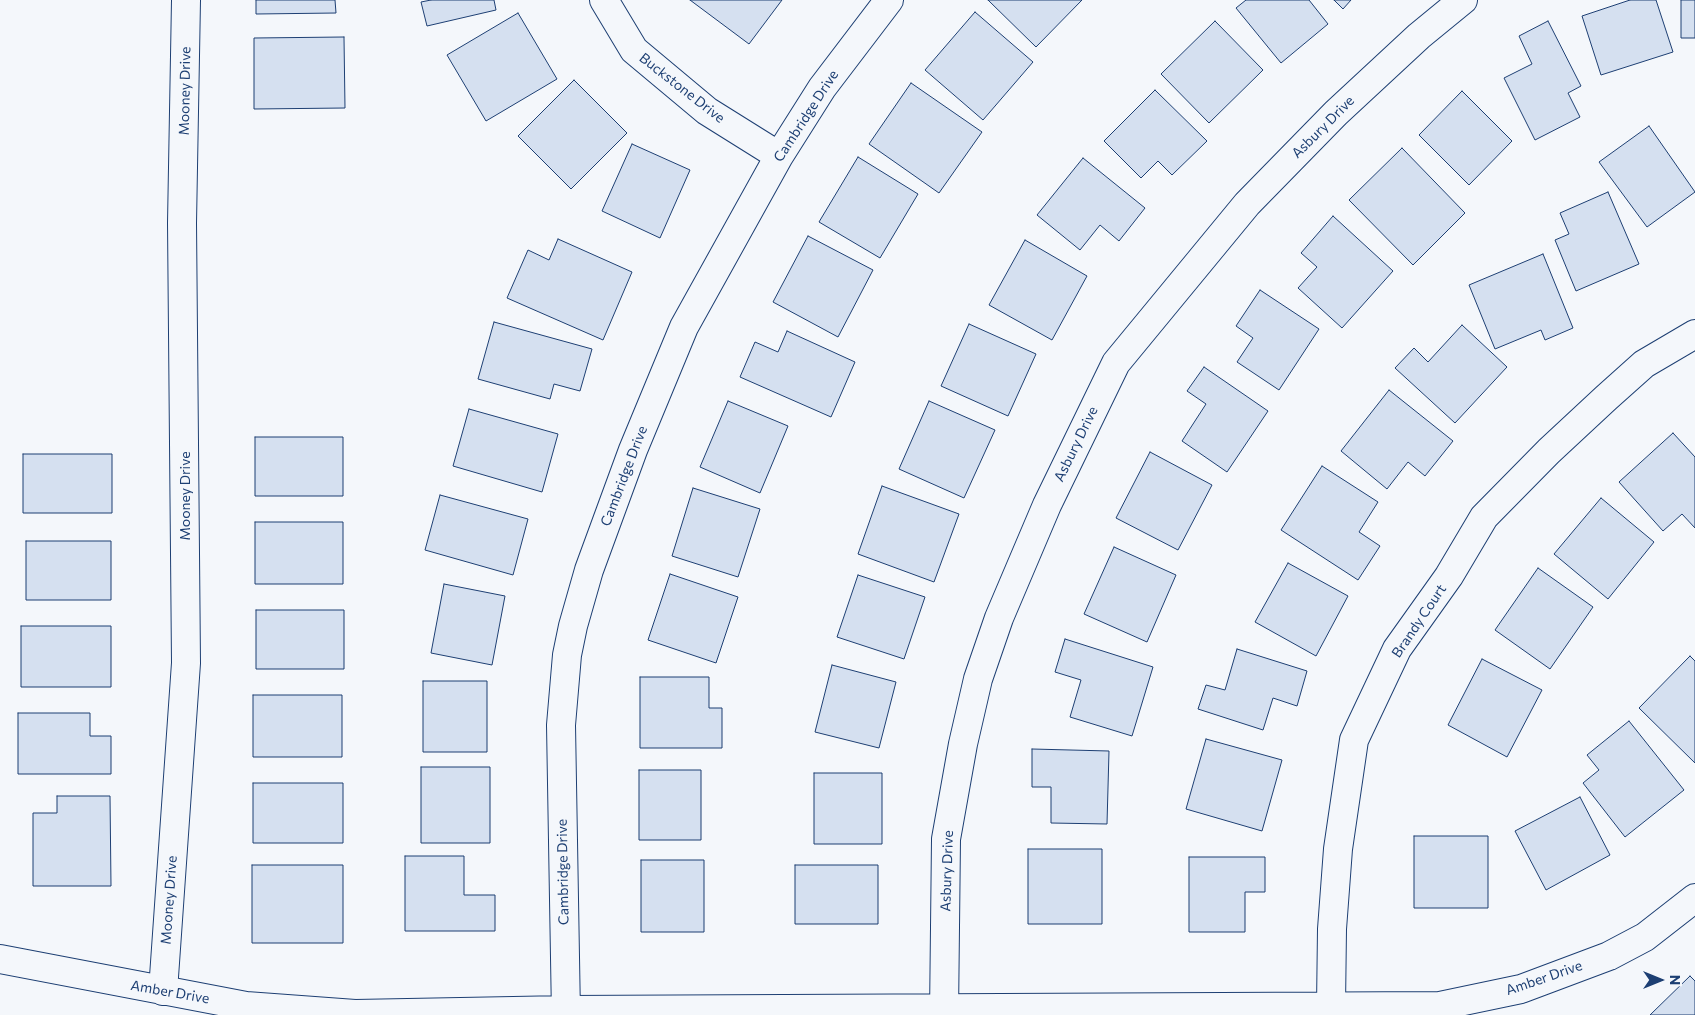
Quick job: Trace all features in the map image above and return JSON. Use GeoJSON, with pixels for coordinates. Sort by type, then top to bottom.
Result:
{"type":"FeatureCollection","features":[{"type":"Feature","properties":{"kind":"street","name":"Mooney Drive"},"geometry":{"type":"LineString","coordinates":[[163,991],[186,663],[182,222],[186,0]]}},
{"type":"Feature","properties":{"kind":"street","name":"Buckstone Drive"},"geometry":{"type":"LineString","coordinates":[[604,0],[634,50],[707,111],[779,156]]}},
{"type":"Feature","properties":{"kind":"street","name":"Cambridge Drive"},"geometry":{"type":"LineString","coordinates":[[566,1012],[561,725],[567,655],[573,626],[590,570],[612,504],[684,327],[779,156],[822,88],[889,0]]}},
{"type":"Feature","properties":{"kind":"street","name":"Asbury Drive"},"geometry":{"type":"LineString","coordinates":[[944,1012],[946,839],[963,744],[978,678],[999,618],[1046,505],[1116,363],[1247,204],[1336,113],[1419,36],[1463,0]]}},
{"type":"Feature","properties":{"kind":"street","name":"Brandy Court"},"geometry":{"type":"LineString","coordinates":[[1331,1006],[1332,929],[1338,849],[1354,740],[1397,649],[1449,576],[1484,517],[1549,450],[1644,364],[1695,334]]}},
{"type":"Feature","properties":{"kind":"street","name":"Amber Drive"},"geometry":{"type":"LineString","coordinates":[[0,959],[246,1006],[355,1014],[944,1012],[1440,1006],[1521,989],[1609,956],[1645,938],[1695,898]]}},
{"type":"Feature","properties":{"kind":"building"},"geometry":{"type":"Polygon","coordinates":[[[256,0],[335,0],[336,13],[256,14],[256,0]]]}},
{"type":"Feature","properties":{"kind":"building"},"geometry":{"type":"Polygon","coordinates":[[[431,0],[494,0],[496,10],[427,26],[421,2],[431,0]]]}},
{"type":"Feature","properties":{"kind":"building"},"geometry":{"type":"Polygon","coordinates":[[[690,0],[782,0],[749,44],[690,0]]]}},
{"type":"Feature","properties":{"kind":"building"},"geometry":{"type":"Polygon","coordinates":[[[988,0],[1082,0],[1036,47],[988,0]]]}},
{"type":"Feature","properties":{"kind":"building"},"geometry":{"type":"Polygon","coordinates":[[[1246,0],[1309,0],[1328,24],[1281,63],[1236,8],[1246,0]]]}},
{"type":"Feature","properties":{"kind":"building"},"geometry":{"type":"Polygon","coordinates":[[[1334,0],[1351,0],[1343,9],[1334,0]]]}},
{"type":"Feature","properties":{"kind":"building"},"geometry":{"type":"Polygon","coordinates":[[[1630,0],[1656,0],[1673,52],[1601,75],[1582,16],[1630,0]]]}},
{"type":"Feature","properties":{"kind":"building"},"geometry":{"type":"Polygon","coordinates":[[[1681,0],[1695,0],[1695,38],[1681,38],[1681,0]]]}},
{"type":"Feature","properties":{"kind":"building"},"geometry":{"type":"Polygon","coordinates":[[[975,12],[1033,62],[983,120],[925,70],[975,12]]]}},
{"type":"Feature","properties":{"kind":"building"},"geometry":{"type":"Polygon","coordinates":[[[518,13],[557,79],[486,121],[447,55],[518,13]]]}},
{"type":"Feature","properties":{"kind":"building"},"geometry":{"type":"Polygon","coordinates":[[[1215,21],[1263,70],[1209,123],[1161,74],[1215,21]]]}},
{"type":"Feature","properties":{"kind":"building"},"geometry":{"type":"Polygon","coordinates":[[[1548,21],[1581,86],[1568,93],[1580,117],[1535,140],[1504,78],[1532,64],[1519,36],[1548,21]]]}},
{"type":"Feature","properties":{"kind":"building"},"geometry":{"type":"Polygon","coordinates":[[[344,37],[345,108],[254,109],[254,38],[344,37]]]}},
{"type":"Feature","properties":{"kind":"building"},"geometry":{"type":"Polygon","coordinates":[[[574,80],[627,133],[571,189],[518,136],[574,80]]]}},
{"type":"Feature","properties":{"kind":"building"},"geometry":{"type":"Polygon","coordinates":[[[911,83],[982,132],[939,193],[869,144],[911,83]]]}},
{"type":"Feature","properties":{"kind":"building"},"geometry":{"type":"Polygon","coordinates":[[[1155,90],[1207,141],[1172,175],[1158,161],[1141,178],[1104,141],[1155,90]]]}},
{"type":"Feature","properties":{"kind":"building"},"geometry":{"type":"Polygon","coordinates":[[[1462,91],[1512,141],[1469,185],[1419,135],[1462,91]]]}},
{"type":"Feature","properties":{"kind":"building"},"geometry":{"type":"Polygon","coordinates":[[[1649,126],[1695,192],[1647,227],[1599,162],[1649,126]]]}},
{"type":"Feature","properties":{"kind":"building"},"geometry":{"type":"Polygon","coordinates":[[[632,144],[690,170],[660,238],[602,211],[632,144]]]}},
{"type":"Feature","properties":{"kind":"building"},"geometry":{"type":"Polygon","coordinates":[[[1402,148],[1465,213],[1413,265],[1349,200],[1402,148]]]}},
{"type":"Feature","properties":{"kind":"building"},"geometry":{"type":"Polygon","coordinates":[[[858,157],[918,194],[880,258],[819,222],[858,157]]]}},
{"type":"Feature","properties":{"kind":"building"},"geometry":{"type":"Polygon","coordinates":[[[1083,158],[1145,208],[1119,241],[1100,225],[1080,250],[1037,215],[1083,158]]]}},
{"type":"Feature","properties":{"kind":"building"},"geometry":{"type":"Polygon","coordinates":[[[1608,192],[1639,264],[1576,291],[1555,240],[1569,234],[1560,213],[1608,192]]]}},
{"type":"Feature","properties":{"kind":"building"},"geometry":{"type":"Polygon","coordinates":[[[1333,216],[1393,271],[1342,328],[1298,288],[1317,267],[1301,253],[1333,216]]]}},
{"type":"Feature","properties":{"kind":"building"},"geometry":{"type":"Polygon","coordinates":[[[808,236],[873,270],[838,337],[773,302],[808,236]]]}},
{"type":"Feature","properties":{"kind":"building"},"geometry":{"type":"Polygon","coordinates":[[[558,239],[632,272],[603,340],[507,298],[528,250],[549,260],[558,239]]]}},
{"type":"Feature","properties":{"kind":"building"},"geometry":{"type":"Polygon","coordinates":[[[1025,240],[1087,276],[1052,340],[989,305],[1025,240]]]}},
{"type":"Feature","properties":{"kind":"building"},"geometry":{"type":"Polygon","coordinates":[[[1543,254],[1573,328],[1545,340],[1541,330],[1495,349],[1469,285],[1543,254]]]}},
{"type":"Feature","properties":{"kind":"building"},"geometry":{"type":"Polygon","coordinates":[[[1260,290],[1319,329],[1279,390],[1237,362],[1253,338],[1236,326],[1260,290]]]}},
{"type":"Feature","properties":{"kind":"building"},"geometry":{"type":"Polygon","coordinates":[[[494,322],[592,349],[580,391],[554,384],[550,399],[478,379],[494,322]]]}},
{"type":"Feature","properties":{"kind":"building"},"geometry":{"type":"Polygon","coordinates":[[[969,324],[1036,354],[1008,416],[941,386],[969,324]]]}},
{"type":"Feature","properties":{"kind":"building"},"geometry":{"type":"Polygon","coordinates":[[[1462,325],[1507,367],[1455,423],[1395,368],[1414,348],[1428,362],[1462,325]]]}},
{"type":"Feature","properties":{"kind":"building"},"geometry":{"type":"Polygon","coordinates":[[[787,331],[855,362],[831,417],[740,377],[755,342],[778,352],[787,331]]]}},
{"type":"Feature","properties":{"kind":"building"},"geometry":{"type":"Polygon","coordinates":[[[1204,367],[1268,411],[1227,472],[1182,441],[1206,404],[1187,391],[1204,367]]]}},
{"type":"Feature","properties":{"kind":"building"},"geometry":{"type":"Polygon","coordinates":[[[1389,390],[1453,441],[1425,476],[1408,462],[1387,489],[1341,451],[1389,390]]]}},
{"type":"Feature","properties":{"kind":"building"},"geometry":{"type":"Polygon","coordinates":[[[728,401],[788,426],[760,493],[700,467],[728,401]]]}},
{"type":"Feature","properties":{"kind":"building"},"geometry":{"type":"Polygon","coordinates":[[[929,401],[995,430],[964,498],[899,469],[929,401]]]}},
{"type":"Feature","properties":{"kind":"building"},"geometry":{"type":"Polygon","coordinates":[[[469,409],[558,434],[542,492],[453,466],[469,409]]]}},
{"type":"Feature","properties":{"kind":"building"},"geometry":{"type":"Polygon","coordinates":[[[1673,433],[1695,457],[1695,528],[1682,514],[1663,531],[1619,482],[1673,433]]]}},
{"type":"Feature","properties":{"kind":"building"},"geometry":{"type":"Polygon","coordinates":[[[255,437],[343,437],[343,496],[255,496],[255,437]]]}},
{"type":"Feature","properties":{"kind":"building"},"geometry":{"type":"Polygon","coordinates":[[[1150,452],[1212,485],[1178,550],[1116,518],[1150,452]]]}},
{"type":"Feature","properties":{"kind":"building"},"geometry":{"type":"Polygon","coordinates":[[[23,454],[112,454],[112,513],[23,513],[23,454]]]}},
{"type":"Feature","properties":{"kind":"building"},"geometry":{"type":"Polygon","coordinates":[[[1322,466],[1378,502],[1359,532],[1380,546],[1358,580],[1281,530],[1322,466]]]}},
{"type":"Feature","properties":{"kind":"building"},"geometry":{"type":"Polygon","coordinates":[[[882,486],[959,514],[934,582],[858,554],[882,486]]]}},
{"type":"Feature","properties":{"kind":"building"},"geometry":{"type":"Polygon","coordinates":[[[693,488],[760,509],[738,577],[672,556],[693,488]]]}},
{"type":"Feature","properties":{"kind":"building"},"geometry":{"type":"Polygon","coordinates":[[[440,495],[528,519],[513,575],[425,550],[440,495]]]}},
{"type":"Feature","properties":{"kind":"building"},"geometry":{"type":"Polygon","coordinates":[[[1601,498],[1654,542],[1608,599],[1554,554],[1601,498]]]}},
{"type":"Feature","properties":{"kind":"building"},"geometry":{"type":"Polygon","coordinates":[[[255,522],[343,522],[343,584],[255,584],[255,522]]]}},
{"type":"Feature","properties":{"kind":"building"},"geometry":{"type":"Polygon","coordinates":[[[26,541],[111,541],[111,600],[26,600],[26,541]]]}},
{"type":"Feature","properties":{"kind":"building"},"geometry":{"type":"Polygon","coordinates":[[[1114,547],[1176,575],[1147,642],[1084,614],[1114,547]]]}},
{"type":"Feature","properties":{"kind":"building"},"geometry":{"type":"Polygon","coordinates":[[[1288,563],[1348,596],[1316,656],[1255,622],[1288,563]]]}},
{"type":"Feature","properties":{"kind":"building"},"geometry":{"type":"Polygon","coordinates":[[[1538,568],[1593,607],[1550,669],[1495,630],[1538,568]]]}},
{"type":"Feature","properties":{"kind":"building"},"geometry":{"type":"Polygon","coordinates":[[[670,574],[738,597],[716,663],[648,640],[670,574]]]}},
{"type":"Feature","properties":{"kind":"building"},"geometry":{"type":"Polygon","coordinates":[[[858,575],[925,597],[904,659],[837,637],[858,575]]]}},
{"type":"Feature","properties":{"kind":"building"},"geometry":{"type":"Polygon","coordinates":[[[444,584],[505,596],[492,665],[431,653],[444,584]]]}},
{"type":"Feature","properties":{"kind":"building"},"geometry":{"type":"Polygon","coordinates":[[[256,610],[344,610],[344,669],[256,669],[256,610]]]}},
{"type":"Feature","properties":{"kind":"building"},"geometry":{"type":"Polygon","coordinates":[[[21,626],[111,626],[111,687],[21,687],[21,626]]]}},
{"type":"Feature","properties":{"kind":"building"},"geometry":{"type":"Polygon","coordinates":[[[1065,639],[1153,667],[1132,736],[1070,717],[1081,680],[1055,672],[1065,639]]]}},
{"type":"Feature","properties":{"kind":"building"},"geometry":{"type":"Polygon","coordinates":[[[1237,649],[1307,671],[1297,706],[1273,698],[1263,730],[1198,709],[1206,685],[1225,690],[1237,649]]]}},
{"type":"Feature","properties":{"kind":"building"},"geometry":{"type":"Polygon","coordinates":[[[1690,656],[1695,661],[1695,763],[1639,708],[1690,656]]]}},
{"type":"Feature","properties":{"kind":"building"},"geometry":{"type":"Polygon","coordinates":[[[1482,659],[1542,690],[1507,757],[1448,725],[1482,659]]]}},
{"type":"Feature","properties":{"kind":"building"},"geometry":{"type":"Polygon","coordinates":[[[832,665],[896,682],[879,748],[815,732],[832,665]]]}},
{"type":"Feature","properties":{"kind":"building"},"geometry":{"type":"Polygon","coordinates":[[[640,677],[709,677],[709,708],[722,708],[722,748],[640,748],[640,677]]]}},
{"type":"Feature","properties":{"kind":"building"},"geometry":{"type":"Polygon","coordinates":[[[423,681],[487,681],[487,752],[423,752],[423,681]]]}},
{"type":"Feature","properties":{"kind":"building"},"geometry":{"type":"Polygon","coordinates":[[[253,695],[342,695],[342,757],[253,757],[253,695]]]}},
{"type":"Feature","properties":{"kind":"building"},"geometry":{"type":"Polygon","coordinates":[[[18,713],[90,713],[90,736],[111,736],[111,774],[18,774],[18,713]]]}},
{"type":"Feature","properties":{"kind":"building"},"geometry":{"type":"Polygon","coordinates":[[[1629,721],[1684,790],[1625,837],[1583,783],[1599,770],[1587,755],[1629,721]]]}},
{"type":"Feature","properties":{"kind":"building"},"geometry":{"type":"Polygon","coordinates":[[[1206,739],[1282,760],[1262,831],[1186,809],[1206,739]]]}},
{"type":"Feature","properties":{"kind":"building"},"geometry":{"type":"Polygon","coordinates":[[[1032,749],[1109,751],[1107,824],[1051,823],[1051,787],[1032,787],[1032,749]]]}},
{"type":"Feature","properties":{"kind":"building"},"geometry":{"type":"Polygon","coordinates":[[[421,767],[490,767],[490,843],[421,843],[421,767]]]}},
{"type":"Feature","properties":{"kind":"building"},"geometry":{"type":"Polygon","coordinates":[[[639,770],[701,770],[701,840],[639,840],[639,770]]]}},
{"type":"Feature","properties":{"kind":"building"},"geometry":{"type":"Polygon","coordinates":[[[814,773],[882,773],[882,844],[814,844],[814,773]]]}},
{"type":"Feature","properties":{"kind":"building"},"geometry":{"type":"Polygon","coordinates":[[[253,783],[343,783],[343,843],[253,843],[253,783]]]}},
{"type":"Feature","properties":{"kind":"building"},"geometry":{"type":"Polygon","coordinates":[[[57,796],[110,796],[111,886],[33,886],[33,813],[57,813],[57,796]]]}},
{"type":"Feature","properties":{"kind":"building"},"geometry":{"type":"Polygon","coordinates":[[[1580,797],[1610,855],[1546,890],[1515,831],[1580,797]]]}},
{"type":"Feature","properties":{"kind":"building"},"geometry":{"type":"Polygon","coordinates":[[[1414,836],[1488,836],[1488,908],[1414,908],[1414,836]]]}},
{"type":"Feature","properties":{"kind":"building"},"geometry":{"type":"Polygon","coordinates":[[[1028,849],[1102,849],[1102,924],[1028,924],[1028,849]]]}},
{"type":"Feature","properties":{"kind":"building"},"geometry":{"type":"Polygon","coordinates":[[[405,856],[464,856],[464,895],[495,895],[495,931],[405,931],[405,856]]]}},
{"type":"Feature","properties":{"kind":"building"},"geometry":{"type":"Polygon","coordinates":[[[1189,857],[1265,857],[1265,892],[1245,892],[1245,932],[1189,932],[1189,857]]]}},
{"type":"Feature","properties":{"kind":"building"},"geometry":{"type":"Polygon","coordinates":[[[641,860],[704,860],[704,932],[641,932],[641,860]]]}},
{"type":"Feature","properties":{"kind":"building"},"geometry":{"type":"Polygon","coordinates":[[[252,865],[343,865],[343,943],[252,943],[252,865]]]}},
{"type":"Feature","properties":{"kind":"building"},"geometry":{"type":"Polygon","coordinates":[[[795,865],[878,865],[878,924],[795,924],[795,865]]]}},
{"type":"Feature","properties":{"kind":"building"},"geometry":{"type":"Polygon","coordinates":[[[1690,976],[1695,981],[1695,1015],[1650,1015],[1690,976]]]}}]}
